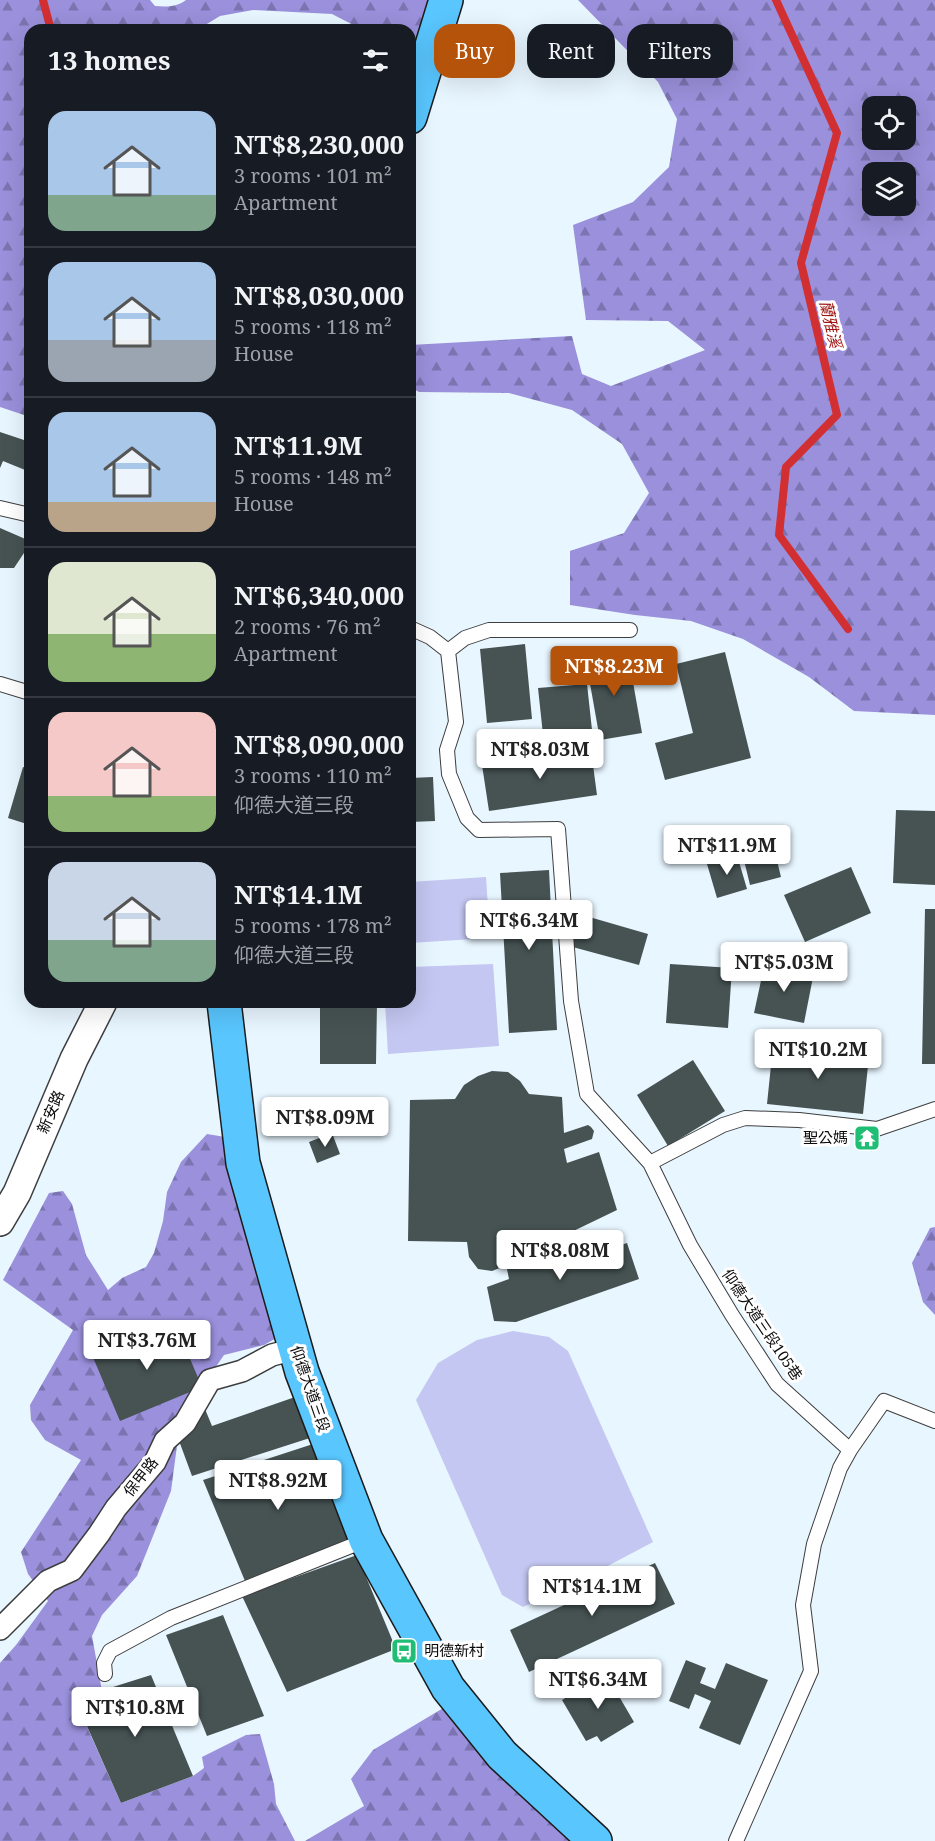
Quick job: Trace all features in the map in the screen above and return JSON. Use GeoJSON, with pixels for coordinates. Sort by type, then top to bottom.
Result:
{"type":"FeatureCollection","features":[{"type":"Feature","properties":{"kind":"main road"},"geometry":{"type":"LineString","coordinates":[[416,98],[446,0]]}},
{"type":"Feature","properties":{"kind":"main road","name":"仰德大道三段"},"geometry":{"type":"LineString","coordinates":[[225,1008],[243,1163],[302,1372],[366,1540],[448,1688],[502,1755],[594,1841]]}},
{"type":"Feature","properties":{"kind":"street","name":"新安路"},"geometry":{"type":"LineString","coordinates":[[0,1222],[17,1193],[75,1059],[100,1008]]}},
{"type":"Feature","properties":{"kind":"street","name":"保甲路"},"geometry":{"type":"LineString","coordinates":[[0,1629],[48,1581],[72,1570],[116,1508],[155,1462],[165,1441],[185,1423],[210,1380],[242,1371],[272,1355],[295,1349]]}},
{"type":"Feature","properties":{"kind":"lane"},"geometry":{"type":"LineString","coordinates":[[0,508],[24,514]]}},
{"type":"Feature","properties":{"kind":"lane"},"geometry":{"type":"LineString","coordinates":[[416,631],[430,637],[448,651],[465,638],[489,630],[630,630]]}},
{"type":"Feature","properties":{"kind":"lane","name":"仰德大道三段105巷"},"geometry":{"type":"LineString","coordinates":[[448,651],[456,722],[447,750],[449,774],[467,818],[479,830],[558,830],[571,1001],[587,1094],[650,1163],[690,1245],[777,1384],[850,1450]]}},
{"type":"Feature","properties":{"kind":"lane"},"geometry":{"type":"LineString","coordinates":[[0,684],[24,691]]}},
{"type":"Feature","properties":{"kind":"lane"},"geometry":{"type":"LineString","coordinates":[[650,1163],[723,1125],[745,1118],[799,1120],[877,1129],[935,1108]]}},
{"type":"Feature","properties":{"kind":"lane"},"geometry":{"type":"LineString","coordinates":[[736,1841],[811,1671],[803,1605],[814,1544],[840,1468],[884,1401],[935,1421]]}},
{"type":"Feature","properties":{"kind":"lane"},"geometry":{"type":"LineString","coordinates":[[105,1674],[104,1663],[110,1651],[171,1618],[366,1540]]}},
{"type":"Feature","properties":{"kind":"green space"},"geometry":{"type":"Polygon","coordinates":[[[0,0],[150,0],[155,6],[163,6],[175,5],[186,0],[430,0],[416,46],[416,24],[351,24],[332,14],[253,10],[220,16],[207,24],[24,24],[24,415],[0,407],[0,0]]]}},
{"type":"Feature","properties":{"kind":"green space"},"geometry":{"type":"Polygon","coordinates":[[[578,0],[935,0],[935,715],[854,711],[809,677],[743,639],[691,621],[570,605],[570,551],[624,533],[649,493],[622,444],[572,410],[509,393],[416,390],[416,345],[572,336],[582,374],[611,386],[705,350],[668,321],[586,320],[573,225],[633,202],[669,167],[677,119],[654,78],[733,78],[733,24],[627,24],[627,50],[615,38],[615,24],[601,24],[578,0]]]}},
{"type":"Feature","properties":{"kind":"green space"},"geometry":{"type":"Polygon","coordinates":[[[207,1134],[225,1137],[280,1336],[264,1345],[224,1355],[202,1387],[178,1438],[171,1491],[137,1576],[102,1615],[92,1636],[102,1691],[75,1700],[121,1803],[193,1776],[204,1768],[202,1757],[246,1735],[260,1734],[274,1784],[276,1804],[295,1841],[0,1841],[0,1663],[48,1601],[28,1574],[21,1552],[81,1460],[45,1440],[31,1420],[30,1405],[73,1330],[3,1280],[49,1193],[63,1191],[72,1204],[86,1255],[108,1290],[122,1278],[146,1267],[154,1253],[163,1221],[167,1192],[181,1162],[207,1134]]]}},
{"type":"Feature","properties":{"kind":"green space"},"geometry":{"type":"Polygon","coordinates":[[[935,1227],[935,1315],[923,1302],[912,1263],[930,1228],[935,1227]]]}},
{"type":"Feature","properties":{"kind":"green space"},"geometry":{"type":"Polygon","coordinates":[[[445,1707],[573,1841],[305,1841],[364,1806],[351,1779],[373,1750],[445,1707]]]}},
{"type":"Feature","properties":{"kind":"shaded area"},"geometry":{"type":"Polygon","coordinates":[[[486,877],[490,938],[416,943],[416,882],[486,877]]]}},
{"type":"Feature","properties":{"kind":"shaded area"},"geometry":{"type":"Polygon","coordinates":[[[493,964],[499,1046],[388,1054],[385,1008],[416,1008],[416,967],[493,964]]]}},
{"type":"Feature","properties":{"kind":"shaded area"},"geometry":{"type":"Polygon","coordinates":[[[513,1331],[549,1337],[568,1351],[653,1542],[523,1607],[502,1595],[416,1400],[438,1363],[477,1340],[513,1331]]]}},
{"type":"Feature","properties":{"kind":"building"},"geometry":{"type":"Polygon","coordinates":[[[0,432],[24,440],[24,470],[3,461],[0,468],[0,432]]]}},
{"type":"Feature","properties":{"kind":"building"},"geometry":{"type":"Polygon","coordinates":[[[0,528],[24,538],[24,553],[14,568],[0,568],[0,528]]]}},
{"type":"Feature","properties":{"kind":"building"},"geometry":{"type":"Polygon","coordinates":[[[525,644],[532,719],[487,723],[480,649],[525,644]]]}},
{"type":"Feature","properties":{"kind":"building"},"geometry":{"type":"Polygon","coordinates":[[[725,652],[751,758],[665,780],[655,743],[693,733],[676,664],[725,652]]]}},
{"type":"Feature","properties":{"kind":"building"},"geometry":{"type":"Polygon","coordinates":[[[628,654],[642,733],[600,740],[586,661],[628,654]]]}},
{"type":"Feature","properties":{"kind":"building"},"geometry":{"type":"Polygon","coordinates":[[[587,684],[593,739],[544,744],[538,688],[587,684]]]}},
{"type":"Feature","properties":{"kind":"building"},"geometry":{"type":"Polygon","coordinates":[[[591,750],[597,795],[489,811],[482,765],[591,750]]]}},
{"type":"Feature","properties":{"kind":"building"},"geometry":{"type":"Polygon","coordinates":[[[23,767],[24,767],[24,823],[8,818],[23,767]]]}},
{"type":"Feature","properties":{"kind":"building"},"geometry":{"type":"Polygon","coordinates":[[[433,777],[435,821],[416,822],[416,778],[433,777]]]}},
{"type":"Feature","properties":{"kind":"building"},"geometry":{"type":"Polygon","coordinates":[[[896,810],[935,811],[935,885],[893,883],[896,810]]]}},
{"type":"Feature","properties":{"kind":"building"},"geometry":{"type":"Polygon","coordinates":[[[774,848],[781,877],[750,885],[743,856],[774,848]]]}},
{"type":"Feature","properties":{"kind":"building"},"geometry":{"type":"Polygon","coordinates":[[[737,855],[747,889],[717,898],[707,864],[737,855]]]}},
{"type":"Feature","properties":{"kind":"building"},"geometry":{"type":"Polygon","coordinates":[[[851,867],[871,913],[805,942],[784,895],[851,867]]]}},
{"type":"Feature","properties":{"kind":"building"},"geometry":{"type":"Polygon","coordinates":[[[549,870],[557,1030],[509,1033],[500,873],[549,870]]]}},
{"type":"Feature","properties":{"kind":"building"},"geometry":{"type":"Polygon","coordinates":[[[925,909],[935,909],[935,1064],[922,1064],[925,909]]]}},
{"type":"Feature","properties":{"kind":"building"},"geometry":{"type":"Polygon","coordinates":[[[579,914],[648,934],[639,965],[569,946],[579,914]]]}},
{"type":"Feature","properties":{"kind":"building"},"geometry":{"type":"Polygon","coordinates":[[[765,962],[814,972],[804,1023],[754,1013],[765,962]]]}},
{"type":"Feature","properties":{"kind":"building"},"geometry":{"type":"Polygon","coordinates":[[[670,964],[732,968],[728,1028],[666,1023],[670,964]]]}},
{"type":"Feature","properties":{"kind":"building"},"geometry":{"type":"Polygon","coordinates":[[[320,1008],[377,1008],[376,1064],[320,1064],[320,1008]]]}},
{"type":"Feature","properties":{"kind":"building"},"geometry":{"type":"Polygon","coordinates":[[[773,1046],[869,1056],[863,1114],[767,1104],[773,1046]]]}},
{"type":"Feature","properties":{"kind":"building"},"geometry":{"type":"Polygon","coordinates":[[[693,1060],[725,1111],[668,1146],[637,1095],[693,1060]]]}},
{"type":"Feature","properties":{"kind":"building"},"geometry":{"type":"Polygon","coordinates":[[[492,1071],[508,1072],[520,1081],[529,1094],[562,1097],[564,1133],[588,1125],[591,1127],[594,1131],[592,1139],[564,1149],[567,1163],[599,1152],[617,1210],[561,1237],[517,1240],[517,1252],[510,1264],[492,1271],[478,1269],[469,1257],[467,1242],[408,1241],[410,1100],[455,1099],[464,1085],[492,1071]]]}},
{"type":"Feature","properties":{"kind":"building"},"geometry":{"type":"Polygon","coordinates":[[[332,1133],[340,1154],[317,1163],[309,1142],[332,1133]]]}},
{"type":"Feature","properties":{"kind":"building"},"geometry":{"type":"Polygon","coordinates":[[[589,1240],[591,1255],[627,1243],[639,1279],[516,1322],[494,1321],[487,1287],[509,1279],[507,1269],[589,1240]]]}},
{"type":"Feature","properties":{"kind":"building"},"geometry":{"type":"Polygon","coordinates":[[[174,1321],[202,1387],[120,1421],[92,1355],[174,1321]]]}},
{"type":"Feature","properties":{"kind":"building"},"geometry":{"type":"Polygon","coordinates":[[[298,1396],[313,1437],[192,1476],[178,1438],[205,1409],[212,1426],[298,1396]]]}},
{"type":"Feature","properties":{"kind":"building"},"geometry":{"type":"Polygon","coordinates":[[[313,1444],[354,1539],[245,1581],[203,1480],[313,1444]]]}},
{"type":"Feature","properties":{"kind":"building"},"geometry":{"type":"Polygon","coordinates":[[[357,1555],[396,1649],[287,1692],[242,1596],[357,1555]]]}},
{"type":"Feature","properties":{"kind":"building"},"geometry":{"type":"Polygon","coordinates":[[[655,1563],[675,1604],[529,1672],[510,1630],[655,1563]]]}},
{"type":"Feature","properties":{"kind":"building"},"geometry":{"type":"Polygon","coordinates":[[[223,1615],[264,1716],[207,1736],[166,1635],[223,1615]]]}},
{"type":"Feature","properties":{"kind":"building"},"geometry":{"type":"Polygon","coordinates":[[[686,1660],[706,1668],[700,1683],[715,1689],[726,1663],[768,1680],[740,1745],[699,1728],[711,1701],[695,1694],[689,1709],[669,1701],[686,1660]]]}},
{"type":"Feature","properties":{"kind":"building"},"geometry":{"type":"Polygon","coordinates":[[[606,1674],[634,1722],[601,1742],[597,1736],[586,1741],[562,1700],[606,1674]]]}},
{"type":"Feature","properties":{"kind":"building"},"geometry":{"type":"Polygon","coordinates":[[[151,1675],[193,1776],[121,1803],[75,1699],[151,1675]]]}},
{"type":"Feature","properties":{"kind":"waterway"},"geometry":{"type":"LineString","coordinates":[[43,0],[49,24]]}},
{"type":"Feature","properties":{"kind":"waterway","name":"蘭雅溪"},"geometry":{"type":"LineString","coordinates":[[776,0],[837,133],[801,263],[837,415],[786,467],[779,535],[848,629]]}},
{"type":"Feature","properties":{"kind":"place","name":"聖公媽"},"geometry":{"type":"Point","coordinates":[867,1138]}},
{"type":"Feature","properties":{"kind":"place","name":"明德新村"},"geometry":{"type":"Point","coordinates":[404,1651]}}]}
